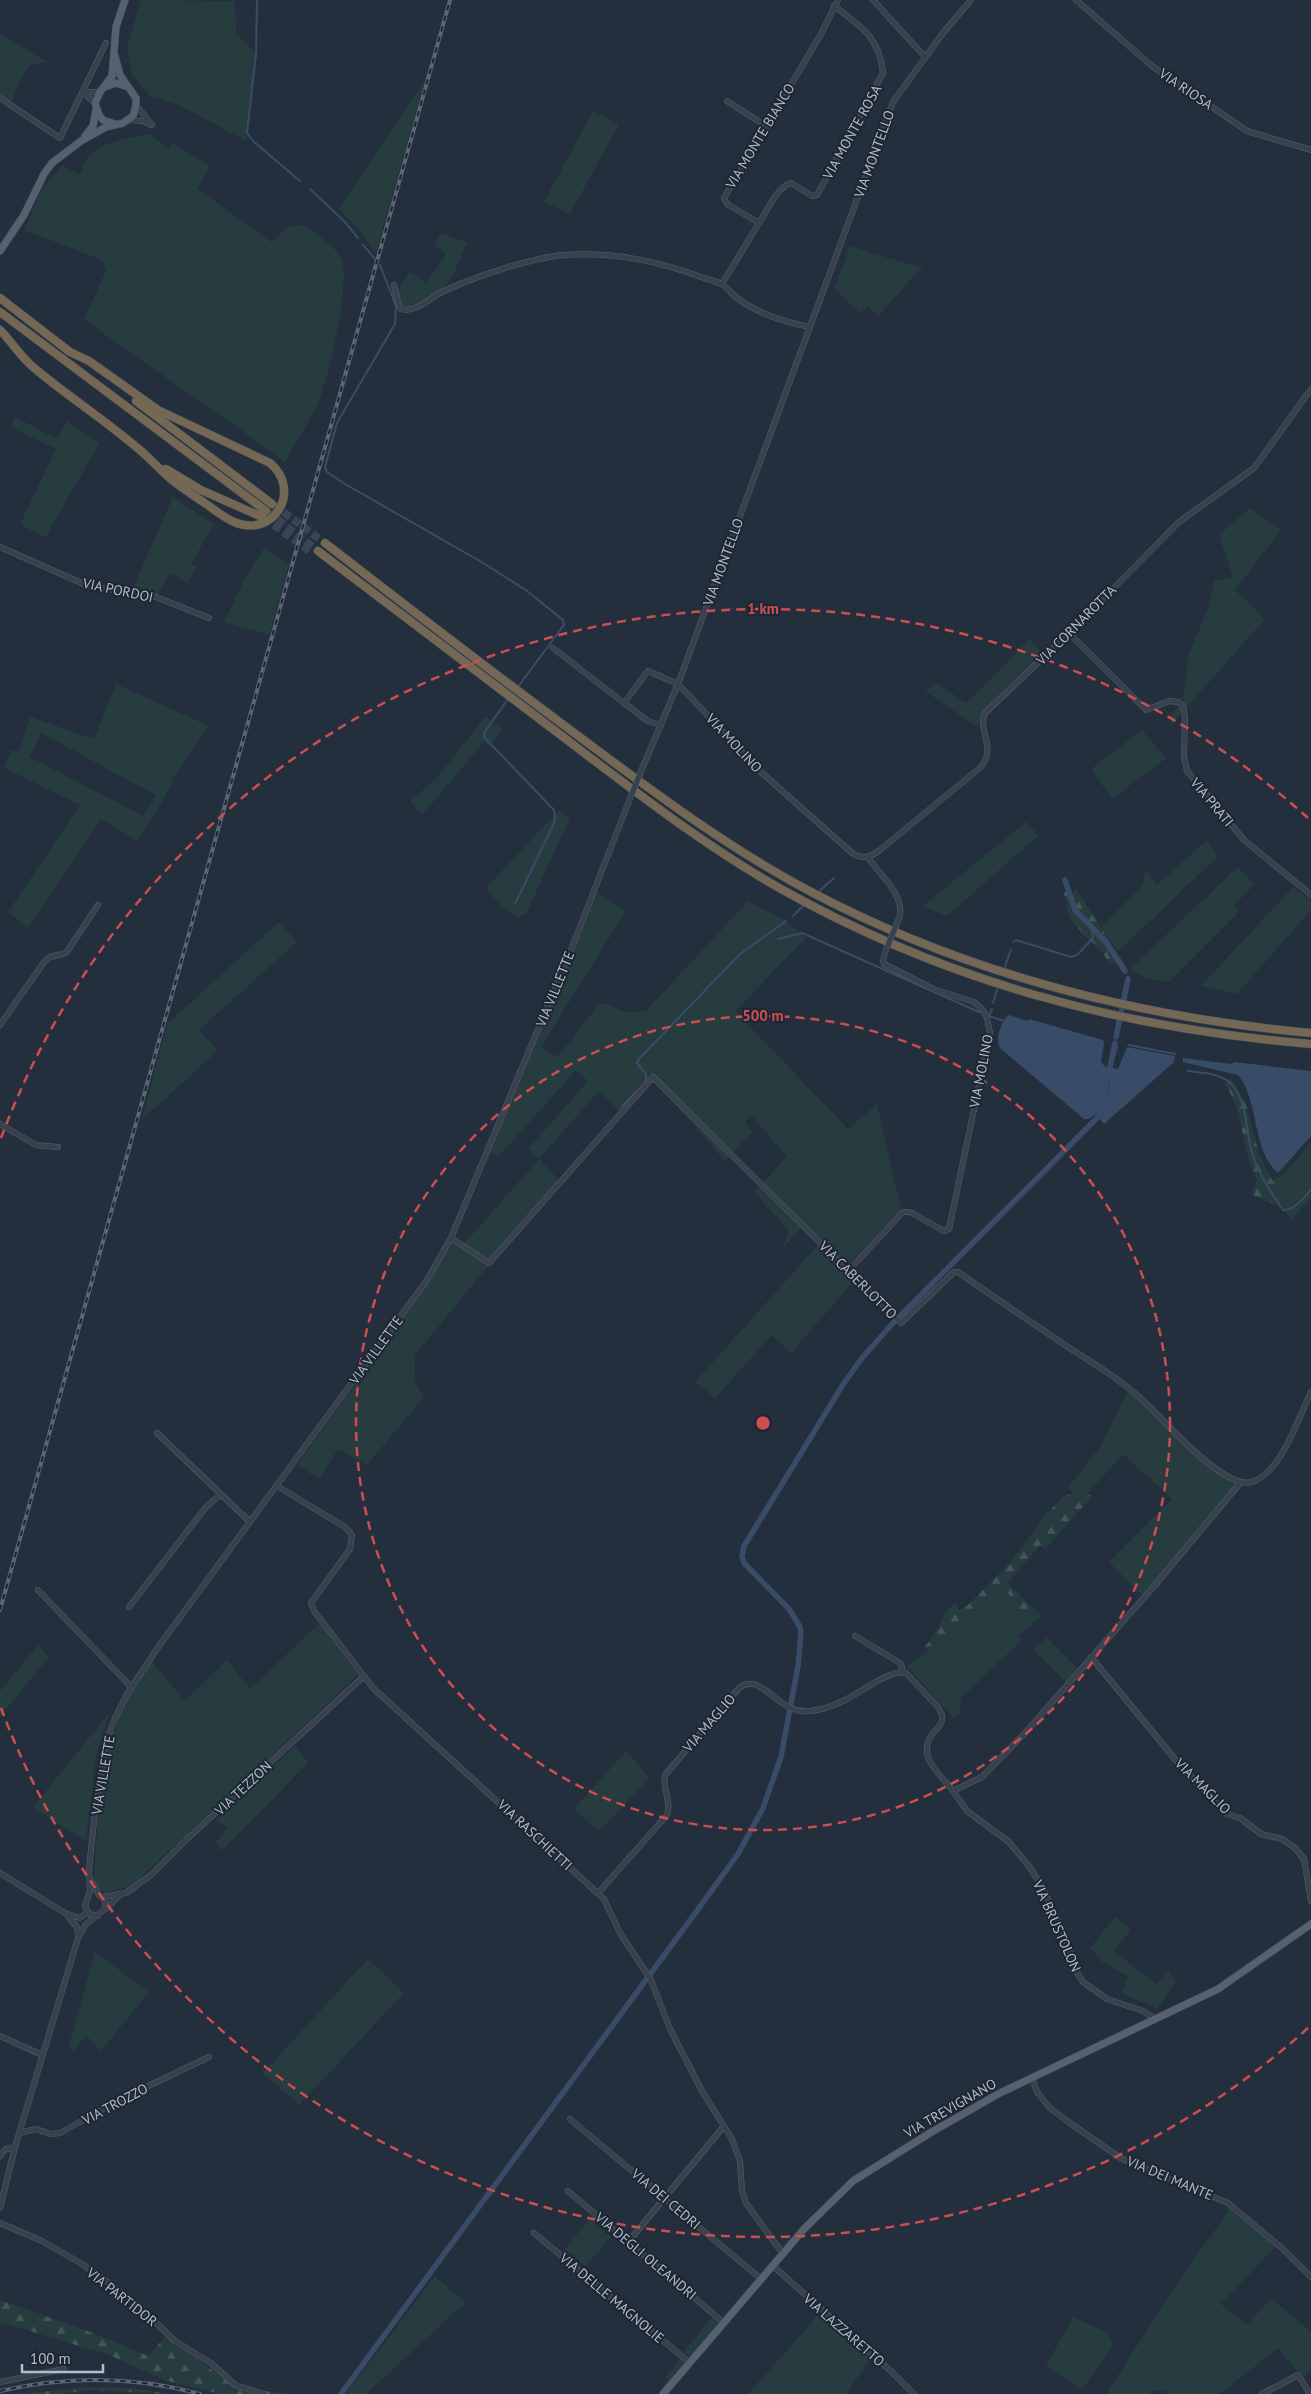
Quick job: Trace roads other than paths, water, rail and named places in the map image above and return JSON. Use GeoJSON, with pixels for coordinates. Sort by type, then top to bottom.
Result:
{"type":"FeatureCollection","features":[{"type":"Feature","properties":{"kind":"highway"},"geometry":{"type":"LineString","coordinates":[[0,292],[30,316],[50,337]]}},
{"type":"Feature","properties":{"kind":"highway"},"geometry":{"type":"LineString","coordinates":[[0,298],[272,504]]}},
{"type":"Feature","properties":{"kind":"highway"},"geometry":{"type":"LineString","coordinates":[[0,312],[264,514],[201,490],[154,462]]}},
{"type":"Feature","properties":{"kind":"highway"},"geometry":{"type":"LineString","coordinates":[[0,330],[32,366],[154,462],[176,483],[226,518],[240,524],[256,525],[266,521],[277,512],[284,499],[284,487],[282,477],[268,461],[158,410],[89,361],[68,351]]}},
{"type":"Feature","properties":{"kind":"highway"},"geometry":{"type":"LineString","coordinates":[[325,544],[670,804],[747,855],[825,899],[922,944],[993,970],[1060,991],[1168,1015],[1311,1033]]}},
{"type":"Feature","properties":{"kind":"highway"},"geometry":{"type":"LineString","coordinates":[[317,553],[653,805],[713,847],[782,889],[884,940],[987,981],[1089,1010],[1178,1028],[1311,1044]]}},
{"type":"Feature","properties":{"kind":"main road"},"geometry":{"type":"LineString","coordinates":[[81,141],[93,126],[96,106],[102,89],[112,76],[116,27],[125,0]]}},
{"type":"Feature","properties":{"kind":"main road"},"geometry":{"type":"LineString","coordinates":[[0,250],[24,215],[44,174],[64,152],[106,127],[129,120],[135,111],[136,98],[120,75],[115,56]]}},
{"type":"Feature","properties":{"kind":"main road"},"geometry":{"type":"LineString","coordinates":[[102,89],[116,83],[128,88]]}},
{"type":"Feature","properties":{"kind":"main road"},"geometry":{"type":"LineString","coordinates":[[96,106],[103,120],[116,124]]}},
{"type":"Feature","properties":{"kind":"main road","name":"VIA TREVIGNANO"},"geometry":{"type":"LineString","coordinates":[[663,2394],[761,2279],[835,2197],[865,2173],[964,2112],[1225,1984],[1311,1924]]}},
{"type":"Feature","properties":{"kind":"street","name":"VIA MONTE BIANCO"},"geometry":{"type":"LineString","coordinates":[[759,223],[727,204],[724,198],[821,34],[838,0]]}},
{"type":"Feature","properties":{"kind":"street"},"geometry":{"type":"LineString","coordinates":[[873,0],[925,57]]}},
{"type":"Feature","properties":{"kind":"street","name":"VIA MONTELLO"},"geometry":{"type":"LineString","coordinates":[[631,796],[678,684],[893,102],[925,57],[971,0]]}},
{"type":"Feature","properties":{"kind":"street","name":"VIA RIOSA"},"geometry":{"type":"LineString","coordinates":[[1076,0],[1152,66],[1247,130],[1311,150]]}},
{"type":"Feature","properties":{"kind":"street","name":"VIA MONTE ROSA"},"geometry":{"type":"LineString","coordinates":[[759,223],[781,190],[788,184],[812,196],[817,195],[883,73],[882,56],[873,38],[834,6]]}},
{"type":"Feature","properties":{"kind":"street"},"geometry":{"type":"LineString","coordinates":[[0,98],[60,138],[106,43]]}},
{"type":"Feature","properties":{"kind":"street"},"geometry":{"type":"LineString","coordinates":[[82,92],[102,89]]}},
{"type":"Feature","properties":{"kind":"street"},"geometry":{"type":"LineString","coordinates":[[82,92],[96,106]]}},
{"type":"Feature","properties":{"kind":"street"},"geometry":{"type":"LineString","coordinates":[[727,101],[766,126]]}},
{"type":"Feature","properties":{"kind":"street"},"geometry":{"type":"LineString","coordinates":[[129,120],[152,124],[136,105]]}},
{"type":"Feature","properties":{"kind":"street"},"geometry":{"type":"LineString","coordinates":[[722,284],[759,223]]}},
{"type":"Feature","properties":{"kind":"street"},"geometry":{"type":"LineString","coordinates":[[394,285],[401,309],[410,309],[448,290],[526,262],[565,255],[605,256],[661,263],[722,284],[738,298],[762,312],[787,322],[810,327]]}},
{"type":"Feature","properties":{"kind":"street","name":"VIA CORNAROTTA"},"geometry":{"type":"LineString","coordinates":[[860,858],[868,857],[880,850],[981,767],[988,752],[983,721],[985,713],[1069,633],[1179,522],[1254,468],[1311,389]]}},
{"type":"Feature","properties":{"kind":"street","name":"VIA PORDOI"},"geometry":{"type":"LineString","coordinates":[[0,547],[86,585],[156,597],[209,618]]}},
{"type":"Feature","properties":{"kind":"street","name":"VIA PRATI"},"geometry":{"type":"LineString","coordinates":[[1069,633],[1146,710],[1169,701],[1179,702],[1183,706],[1185,717],[1184,756],[1187,771],[1244,840],[1311,894]]}},
{"type":"Feature","properties":{"kind":"street"},"geometry":{"type":"LineString","coordinates":[[553,648],[624,704],[648,720],[661,725]]}},
{"type":"Feature","properties":{"kind":"street"},"geometry":{"type":"LineString","coordinates":[[624,704],[648,671],[678,684]]}},
{"type":"Feature","properties":{"kind":"street","name":"VIA MOLINO"},"geometry":{"type":"LineString","coordinates":[[678,684],[762,772],[860,858]]}},
{"type":"Feature","properties":{"kind":"street","name":"VIA VILLETTE"},"geometry":{"type":"LineString","coordinates":[[88,1913],[86,1900],[90,1877],[94,1822],[106,1745],[112,1725],[131,1687],[427,1280],[451,1238],[569,955],[631,796]]}},
{"type":"Feature","properties":{"kind":"street","name":"VIA MOLINO"},"geometry":{"type":"LineString","coordinates":[[849,1270],[903,1212],[910,1212],[944,1231],[949,1229],[990,1033],[987,1018],[974,1002],[934,989],[884,964],[882,960],[900,916],[899,902],[894,890],[868,857]]}},
{"type":"Feature","properties":{"kind":"street"},"geometry":{"type":"LineString","coordinates":[[0,1026],[44,962],[50,957],[66,953],[98,905]]}},
{"type":"Feature","properties":{"kind":"street","name":"VIA CABERLOTTO"},"geometry":{"type":"LineString","coordinates":[[451,1238],[489,1263],[654,1077],[900,1322],[954,1272],[958,1272],[1122,1383],[1197,1455],[1241,1482]]}},
{"type":"Feature","properties":{"kind":"street"},"geometry":{"type":"LineString","coordinates":[[0,1124],[36,1145],[58,1147]]}},
{"type":"Feature","properties":{"kind":"street"},"geometry":{"type":"LineString","coordinates":[[855,1636],[900,1663],[902,1667],[901,1672],[910,1676],[941,1712],[943,1719],[928,1743],[928,1760],[953,1791],[982,1777],[1025,1733],[1156,1585],[1241,1482],[1252,1482],[1276,1464],[1311,1392]]}},
{"type":"Feature","properties":{"kind":"street"},"geometry":{"type":"LineString","coordinates":[[157,1433],[250,1522]]}},
{"type":"Feature","properties":{"kind":"street","name":"VIA RASCHIETTI"},"geometry":{"type":"LineString","coordinates":[[277,1486],[345,1526],[352,1535],[350,1549],[311,1603],[314,1611],[363,1677],[598,1893],[651,1980],[682,2052],[702,2091],[732,2139],[740,2161],[743,2197],[783,2254]]}},
{"type":"Feature","properties":{"kind":"street"},"geometry":{"type":"LineString","coordinates":[[129,1607],[206,1507],[221,1494]]}},
{"type":"Feature","properties":{"kind":"street"},"geometry":{"type":"LineString","coordinates":[[38,1590],[131,1687]]}},
{"type":"Feature","properties":{"kind":"street","name":"VIA MAGLIO"},"geometry":{"type":"LineString","coordinates":[[1091,1657],[1179,1764],[1227,1814],[1240,1818],[1261,1834],[1282,1839],[1295,1848],[1304,1859],[1311,1901]]}},
{"type":"Feature","properties":{"kind":"street","name":"VIA MAGLIO"},"geometry":{"type":"LineString","coordinates":[[598,1893],[664,1819],[669,1804],[665,1788],[665,1775],[739,1688],[749,1682],[755,1683],[789,1709],[813,1711],[837,1704],[894,1673],[901,1672]]}},
{"type":"Feature","properties":{"kind":"street","name":"VIA TEZZON"},"geometry":{"type":"LineString","coordinates":[[106,1909],[110,1903],[131,1891],[151,1876],[186,1840],[363,1677]]}},
{"type":"Feature","properties":{"kind":"street","name":"VIA BRUSTOLON"},"geometry":{"type":"LineString","coordinates":[[953,1791],[967,1811],[1008,1842],[1031,1869],[1044,1890],[1064,1934],[1076,1971],[1083,1982],[1107,1999],[1143,2010],[1156,2019]]}},
{"type":"Feature","properties":{"kind":"street"},"geometry":{"type":"LineString","coordinates":[[0,1873],[66,1914],[80,1918],[88,1913],[98,1916]]}},
{"type":"Feature","properties":{"kind":"street"},"geometry":{"type":"LineString","coordinates":[[78,1937],[86,1924],[106,1909],[106,1903],[90,1877]]}},
{"type":"Feature","properties":{"kind":"street","name":"VIA TEZZON"},"geometry":{"type":"LineString","coordinates":[[101,1896],[121,1895]]}},
{"type":"Feature","properties":{"kind":"street"},"geometry":{"type":"LineString","coordinates":[[66,1914],[81,1913],[86,1900],[101,1896]]}},
{"type":"Feature","properties":{"kind":"street"},"geometry":{"type":"LineString","coordinates":[[0,2208],[15,2147],[80,1926],[88,1913]]}},
{"type":"Feature","properties":{"kind":"street"},"geometry":{"type":"LineString","coordinates":[[66,1914],[77,1927],[78,1937]]}},
{"type":"Feature","properties":{"kind":"street"},"geometry":{"type":"LineString","coordinates":[[0,2036],[42,2055]]}},
{"type":"Feature","properties":{"kind":"street","name":"VIA TROZZO"},"geometry":{"type":"LineString","coordinates":[[19,2133],[36,2129],[51,2134],[60,2133],[121,2099],[209,2057]]}},
{"type":"Feature","properties":{"kind":"street","name":"VIA DEI MANTE"},"geometry":{"type":"LineString","coordinates":[[1032,2078],[1037,2092],[1045,2102],[1067,2121],[1122,2159],[1228,2203],[1282,2249],[1311,2278]]}},
{"type":"Feature","properties":{"kind":"street","name":"VIA DEI CEDRI"},"geometry":{"type":"LineString","coordinates":[[570,2119],[761,2279]]}},
{"type":"Feature","properties":{"kind":"street"},"geometry":{"type":"LineString","coordinates":[[629,2241],[724,2126]]}},
{"type":"Feature","properties":{"kind":"street"},"geometry":{"type":"LineString","coordinates":[[0,2156],[6,2150],[15,2147]]}},
{"type":"Feature","properties":{"kind":"street","name":"VIA DEGLI OLEANDRI"},"geometry":{"type":"LineString","coordinates":[[568,2190],[724,2323]]}},
{"type":"Feature","properties":{"kind":"street","name":"VIA PARTIDOR"},"geometry":{"type":"LineString","coordinates":[[0,2223],[42,2241],[82,2264],[131,2300],[175,2341],[211,2363],[236,2385],[264,2394]]}},
{"type":"Feature","properties":{"kind":"street","name":"VIA DELLE MAGNOLIE"},"geometry":{"type":"LineString","coordinates":[[534,2233],[690,2363]]}},
{"type":"Feature","properties":{"kind":"street","name":"VIA LAZZARETTO"},"geometry":{"type":"LineString","coordinates":[[773,2266],[892,2372],[914,2394]]}},
{"type":"Feature","properties":{"kind":"street"},"geometry":{"type":"LineString","coordinates":[[0,2382],[64,2369]]}},
{"type":"Feature","properties":{"kind":"street"},"geometry":{"type":"LineString","coordinates":[[1262,2394],[1298,2375],[1310,2394]]}},
{"type":"Feature","properties":{"kind":"water"},"geometry":{"type":"Polygon","coordinates":[[[1009,1015],[1103,1040],[1101,1061],[1104,1066],[1118,1069],[1127,1047],[1175,1056],[1174,1062],[1104,1124],[1100,1119],[1110,1084],[1105,1083],[1099,1112],[1089,1119],[1084,1119],[1000,1048],[998,1040],[1000,1030],[1009,1015]]]}},
{"type":"Feature","properties":{"kind":"water"},"geometry":{"type":"Polygon","coordinates":[[[1183,1058],[1311,1071],[1311,1136],[1278,1173],[1269,1163],[1263,1151],[1250,1098],[1238,1075],[1183,1062],[1183,1058]]]}},
{"type":"Feature","properties":{"kind":"waterway"},"geometry":{"type":"LineString","coordinates":[[257,0],[256,54],[247,133],[253,141],[300,181]]}},
{"type":"Feature","properties":{"kind":"waterway"},"geometry":{"type":"LineString","coordinates":[[310,189],[345,222],[358,238]]}},
{"type":"Feature","properties":{"kind":"waterway"},"geometry":{"type":"LineString","coordinates":[[363,245],[375,259]]}},
{"type":"Feature","properties":{"kind":"waterway"},"geometry":{"type":"LineString","coordinates":[[380,265],[396,306],[395,324],[337,423],[325,467],[327,472],[345,484],[485,564],[527,591],[563,620],[564,625],[517,688]]}},
{"type":"Feature","properties":{"kind":"waterway"},"geometry":{"type":"LineString","coordinates":[[508,699],[484,733],[484,737],[554,810],[555,821],[515,904]]}},
{"type":"Feature","properties":{"kind":"waterway"},"geometry":{"type":"LineString","coordinates":[[817,893],[834,878]]}},
{"type":"Feature","properties":{"kind":"waterway"},"geometry":{"type":"LineString","coordinates":[[1065,880],[1075,910],[1105,941],[1125,971]]}},
{"type":"Feature","properties":{"kind":"waterway"},"geometry":{"type":"LineString","coordinates":[[793,916],[804,905]]}},
{"type":"Feature","properties":{"kind":"waterway"},"geometry":{"type":"LineString","coordinates":[[622,1106],[646,1082],[646,1074],[637,1063],[639,1059],[740,954],[786,921]]}},
{"type":"Feature","properties":{"kind":"waterway"},"geometry":{"type":"LineString","coordinates":[[1013,942],[1016,940],[1071,957],[1077,955],[1093,938],[1092,928]]}},
{"type":"Feature","properties":{"kind":"waterway"},"geometry":{"type":"LineString","coordinates":[[778,939],[802,933],[979,1012]]}},
{"type":"Feature","properties":{"kind":"waterway"},"geometry":{"type":"LineString","coordinates":[[1004,970],[1011,949]]}},
{"type":"Feature","properties":{"kind":"waterway"},"geometry":{"type":"LineString","coordinates":[[1116,1037],[1128,979]]}},
{"type":"Feature","properties":{"kind":"waterway"},"geometry":{"type":"LineString","coordinates":[[993,1003],[998,986]]}},
{"type":"Feature","properties":{"kind":"waterway"},"geometry":{"type":"LineString","coordinates":[[989,1016],[992,1009]]}},
{"type":"Feature","properties":{"kind":"waterway"},"geometry":{"type":"LineString","coordinates":[[989,1016],[1004,1021]]}},
{"type":"Feature","properties":{"kind":"waterway"},"geometry":{"type":"LineString","coordinates":[[341,2394],[738,1854],[763,1808],[781,1757],[798,1666],[801,1633],[800,1627],[789,1609],[745,1564],[742,1557],[744,1546],[844,1383],[862,1358],[893,1323],[1100,1115],[1115,1043]]}},
{"type":"Feature","properties":{"kind":"waterway"},"geometry":{"type":"LineString","coordinates":[[1129,1045],[1175,1054]]}},
{"type":"Feature","properties":{"kind":"waterway"},"geometry":{"type":"LineString","coordinates":[[1112,1064],[1117,1047]]}},
{"type":"Feature","properties":{"kind":"waterway"},"geometry":{"type":"LineString","coordinates":[[1188,1071],[1220,1077],[1235,1088],[1243,1106],[1250,1145],[1258,1169],[1283,1210],[1295,1206],[1311,1190]]}},
{"type":"Feature","properties":{"kind":"tunnel"},"geometry":{"type":"LineString","coordinates":[[274,505],[325,543]]}},
{"type":"Feature","properties":{"kind":"tunnel"},"geometry":{"type":"LineString","coordinates":[[268,512],[318,551]]}},
{"type":"Feature","properties":{"kind":"tunnel"},"geometry":{"type":"LineString","coordinates":[[264,518],[311,552]]}},
{"type":"Feature","properties":{"kind":"railway"},"geometry":{"type":"LineString","coordinates":[[0,1610],[450,0]]}},
{"type":"Feature","properties":{"kind":"railway"},"geometry":{"type":"LineString","coordinates":[[0,2391],[50,2383],[100,2380],[150,2384],[200,2394]]}}]}
